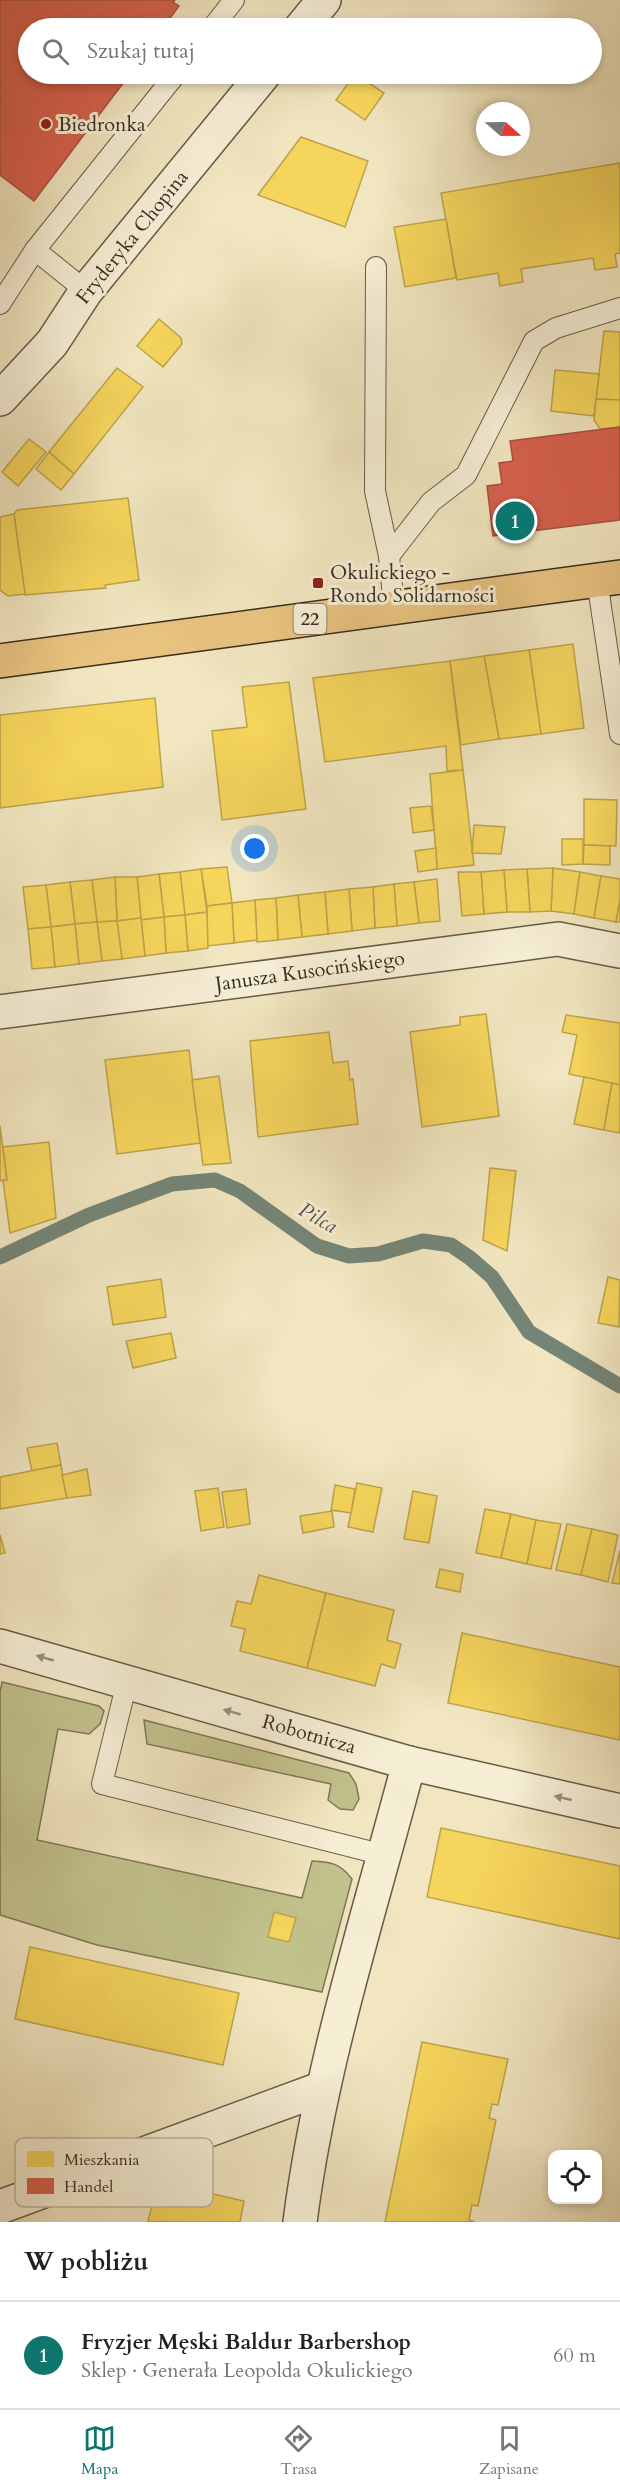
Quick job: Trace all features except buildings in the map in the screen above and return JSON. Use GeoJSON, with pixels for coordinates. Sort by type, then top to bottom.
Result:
{"type":"FeatureCollection","features":[{"type":"Feature","properties":{"kind":"main road","name":"22"},"geometry":{"type":"LineString","coordinates":[[0,661],[608,579]]}},
{"type":"Feature","properties":{"kind":"street","name":"Fryderyka Chopina"},"geometry":{"type":"LineString","coordinates":[[0,399],[52,343],[86,291],[256,84]]}},
{"type":"Feature","properties":{"kind":"street","name":"Janusza Kusocińskiego"},"geometry":{"type":"LineString","coordinates":[[0,1012],[558,939],[620,951]]}},
{"type":"Feature","properties":{"kind":"street","name":"Robotnicza"},"geometry":{"type":"LineString","coordinates":[[0,1646],[409,1763],[620,1811]]}},
{"type":"Feature","properties":{"kind":"street"},"geometry":{"type":"LineString","coordinates":[[300,2222],[307,2167],[323,2088],[409,1763]]}},
{"type":"Feature","properties":{"kind":"street"},"geometry":{"type":"LineString","coordinates":[[187,2138],[323,2088]]}},
{"type":"Feature","properties":{"kind":"street"},"geometry":{"type":"LineString","coordinates":[[0,2207],[15,2201]]}},
{"type":"Feature","properties":{"kind":"lane"},"geometry":{"type":"LineString","coordinates":[[220,18],[234,0]]}},
{"type":"Feature","properties":{"kind":"lane"},"geometry":{"type":"LineString","coordinates":[[0,304],[35,250],[168,84]]}},
{"type":"Feature","properties":{"kind":"lane"},"geometry":{"type":"LineString","coordinates":[[35,250],[86,291]]}},
{"type":"Feature","properties":{"kind":"lane"},"geometry":{"type":"LineString","coordinates":[[376,267],[375,490],[389,556],[394,608]]}},
{"type":"Feature","properties":{"kind":"lane"},"geometry":{"type":"LineString","coordinates":[[389,556],[431,502],[466,474],[534,341],[556,328],[620,308]]}},
{"type":"Feature","properties":{"kind":"lane"},"geometry":{"type":"LineString","coordinates":[[608,579],[620,734]]}},
{"type":"Feature","properties":{"kind":"lane"},"geometry":{"type":"LineString","coordinates":[[127,1682],[102,1784],[384,1855]]}},
{"type":"Feature","properties":{"kind":"green space"},"geometry":{"type":"Polygon","coordinates":[[[2,1682],[99,1706],[104,1711],[100,1724],[89,1734],[58,1729],[37,1840],[302,1898],[312,1861],[335,1864],[348,1874],[352,1879],[322,1992],[97,1945],[0,1915],[0,1692],[2,1682]]]}},
{"type":"Feature","properties":{"kind":"green space"},"geometry":{"type":"Polygon","coordinates":[[[144,1720],[349,1773],[356,1784],[359,1799],[353,1810],[340,1809],[328,1800],[331,1784],[147,1744],[144,1720]]]}},
{"type":"Feature","properties":{"kind":"waterway","name":"Pilca"},"geometry":{"type":"LineString","coordinates":[[0,1257],[89,1215],[172,1184],[215,1180],[240,1191],[317,1246],[349,1256],[378,1254],[423,1241],[451,1245],[492,1277],[529,1332],[620,1386]]}},
{"type":"Feature","properties":{"kind":"place","name":"Biedronka"},"geometry":{"type":"Point","coordinates":[46,124]}},
{"type":"Feature","properties":{"kind":"place","name":"Fryzjer Męski Baldur Barbershop"},"geometry":{"type":"Point","coordinates":[515,521]}},
{"type":"Feature","properties":{"kind":"place","name":"Okulickiego - Rondo Solidarności"},"geometry":{"type":"Point","coordinates":[318,583]}}]}
